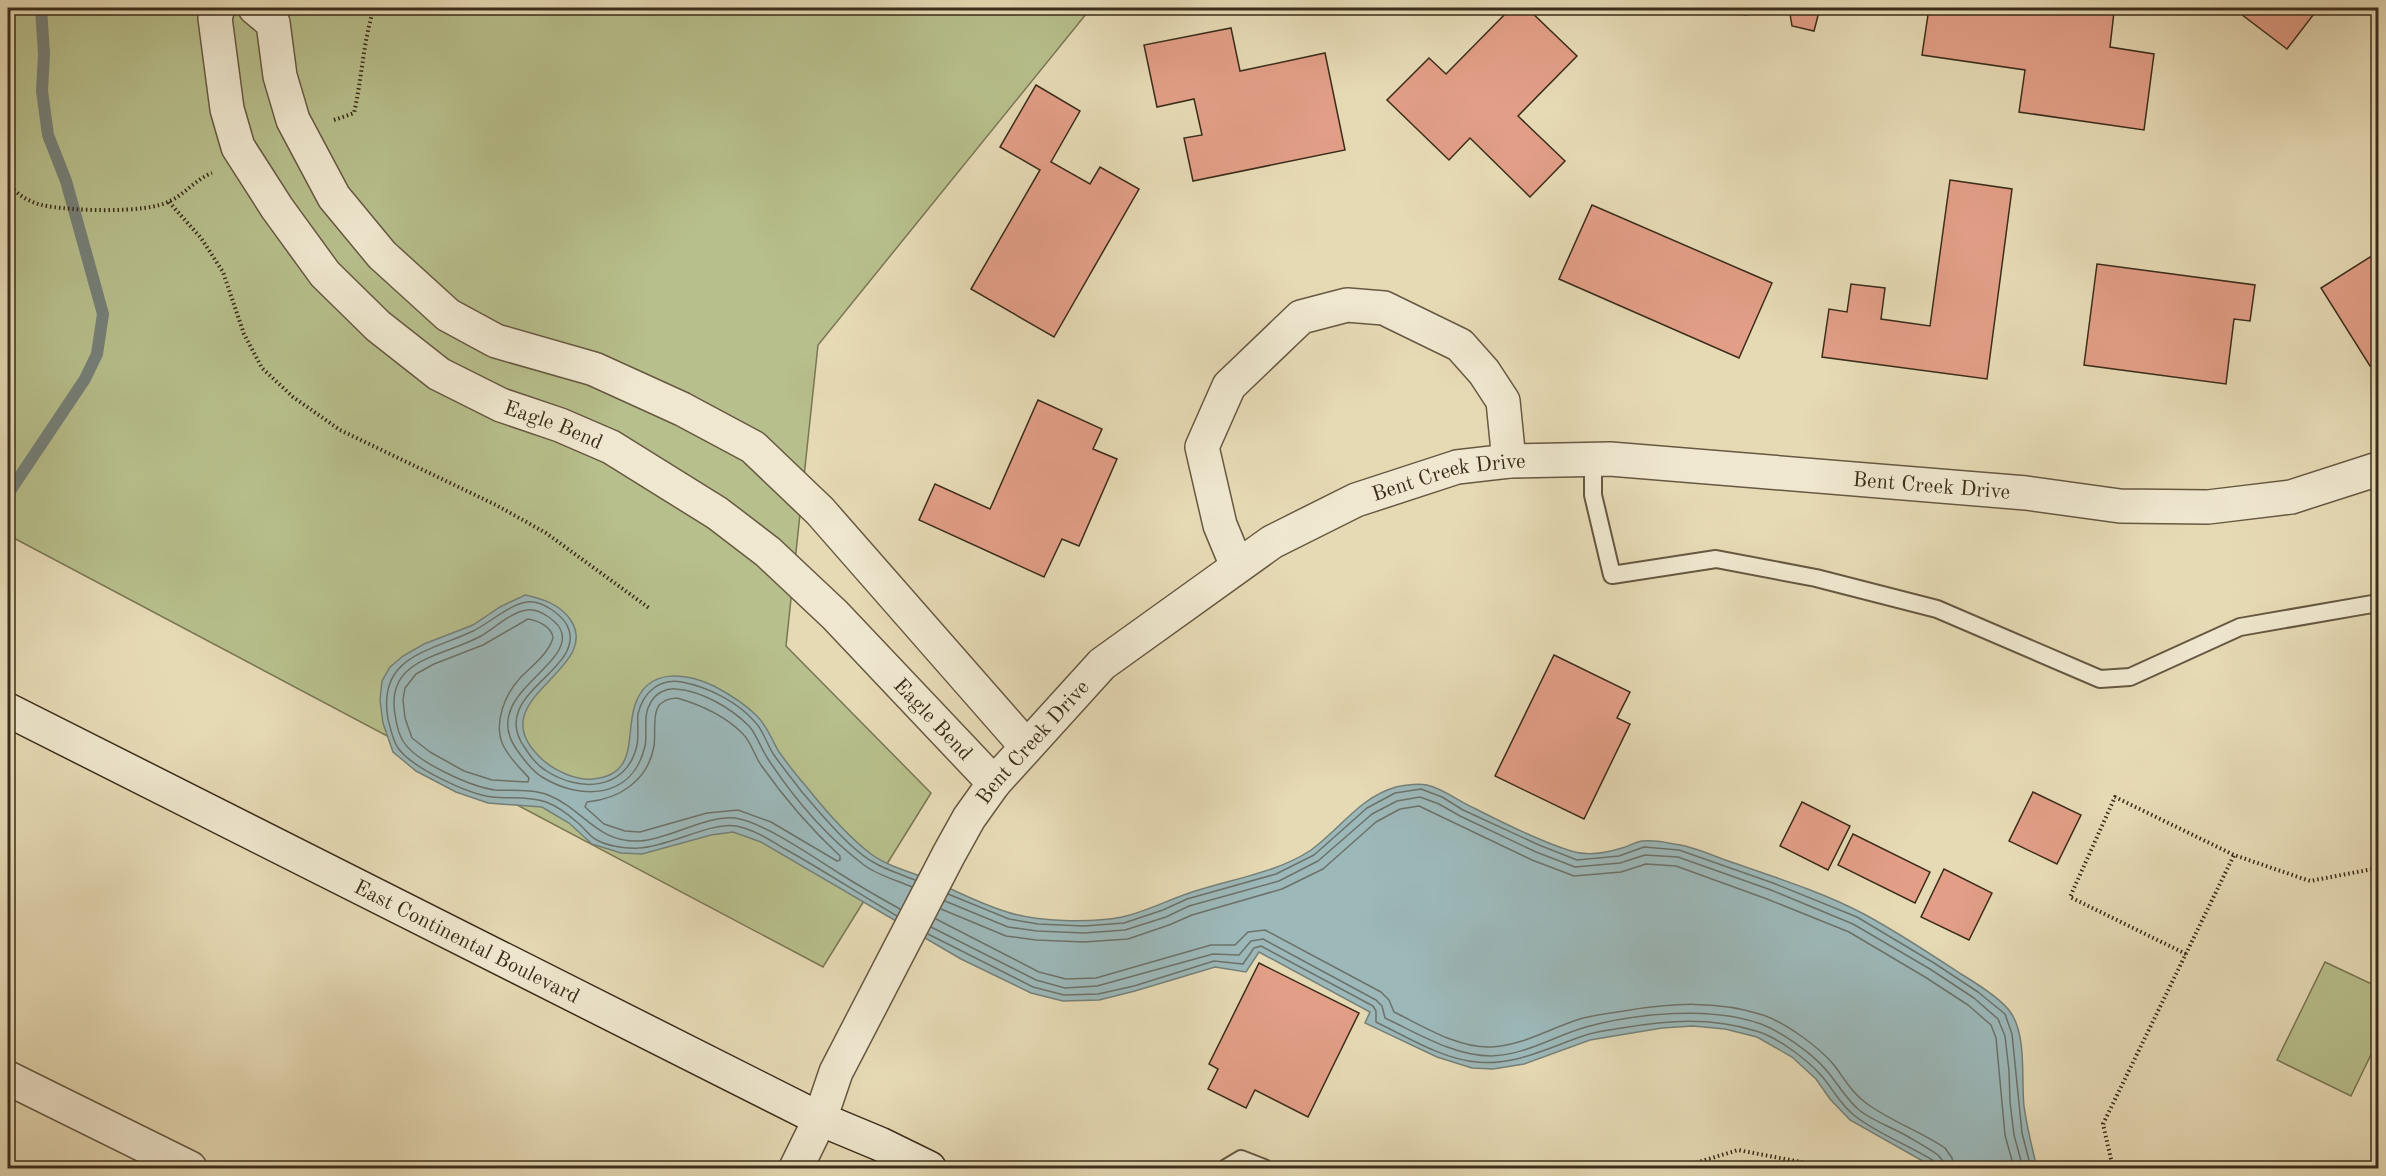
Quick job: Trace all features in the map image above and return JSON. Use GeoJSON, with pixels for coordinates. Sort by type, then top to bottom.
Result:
{"type":"FeatureCollection","features":[{"type":"Feature","properties":{"kind":"street","name":"Eagle Bend"},"geometry":{"type":"LineString","coordinates":[[218,8],[214,18],[227,109],[238,147],[277,208],[325,274],[378,326],[439,375],[501,405],[560,425],[611,447],[717,513],[768,552],[835,615],[994,783]]}},
{"type":"Feature","properties":{"kind":"street"},"geometry":{"type":"LineString","coordinates":[[255,8],[273,23],[280,76],[293,120],[334,197],[382,255],[448,315],[496,341],[594,369],[682,409],[753,447],[820,511],[1026,746]]}},
{"type":"Feature","properties":{"kind":"street"},"geometry":{"type":"LineString","coordinates":[[1237,566],[1220,525],[1202,447],[1229,386],[1301,316],[1347,305],[1384,308],[1460,345],[1484,372],[1503,401],[1509,461]]}},
{"type":"Feature","properties":{"kind":"street","name":"Bent Creek Drive"},"geometry":{"type":"LineString","coordinates":[[796,1168],[820,1119],[836,1072],[949,854],[969,818],[994,783],[1102,664],[1272,542],[1356,500],[1457,467],[1509,461],[1593,459],[2014,492],[2120,506],[2208,507],[2291,497],[2379,470]]}},
{"type":"Feature","properties":{"kind":"street","name":"East Continental Boulevard"},"geometry":{"type":"LineString","coordinates":[[8,710],[820,1119],[929,1168]]}},
{"type":"Feature","properties":{"kind":"street"},"geometry":{"type":"LineString","coordinates":[[8,1078],[190,1168]]}},
{"type":"Feature","properties":{"kind":"lane"},"geometry":{"type":"LineString","coordinates":[[1593,459],[1593,495],[1612,575],[1716,559],[1816,578],[1937,609],[2100,679],[2130,677],[2240,627],[2379,603]]}},
{"type":"Feature","properties":{"kind":"lane"},"geometry":{"type":"LineString","coordinates":[[1227,1168],[1241,1160],[1264,1168]]}},
{"type":"Feature","properties":{"kind":"path"},"geometry":{"type":"LineString","coordinates":[[8,183],[26,199],[43,206],[94,209]]}},
{"type":"Feature","properties":{"kind":"path"},"geometry":{"type":"LineString","coordinates":[[169,202],[201,238],[223,272],[244,334],[262,368],[293,397],[340,430],[496,505],[546,533],[650,608]]}},
{"type":"Feature","properties":{"kind":"path"},"geometry":{"type":"LineString","coordinates":[[2186,954],[2070,897],[2115,797],[2234,855],[2310,881],[2379,868]]}},
{"type":"Feature","properties":{"kind":"path"},"geometry":{"type":"LineString","coordinates":[[2113,1168],[2103,1124],[2234,855]]}},
{"type":"Feature","properties":{"kind":"path"},"geometry":{"type":"LineString","coordinates":[[1679,1168],[1738,1150],[1832,1168]]}},
{"type":"Feature","properties":{"kind":"green space"},"geometry":{"type":"Polygon","coordinates":[[[8,8],[1091,8],[818,345],[786,646],[931,793],[823,967],[8,535],[8,8]]]}},
{"type":"Feature","properties":{"kind":"green space"},"geometry":{"type":"Polygon","coordinates":[[[2325,962],[2378,987],[2378,1040],[2351,1096],[2277,1060],[2325,962]]]}},
{"type":"Feature","properties":{"kind":"water"},"geometry":{"type":"Polygon","coordinates":[[[525,595],[544,600],[561,609],[570,619],[576,637],[571,654],[531,703],[523,720],[526,739],[549,765],[561,772],[580,778],[593,779],[608,776],[618,770],[624,761],[628,751],[635,705],[648,684],[668,676],[703,681],[731,696],[761,720],[779,752],[798,777],[853,839],[871,854],[891,865],[977,901],[1019,915],[1064,920],[1122,917],[1192,892],[1272,869],[1311,850],[1372,798],[1396,787],[1416,784],[1439,789],[1521,831],[1571,851],[1596,853],[1616,850],[1642,841],[1682,845],[1831,898],[1912,942],[1995,997],[2011,1013],[2019,1034],[2024,1106],[2037,1168],[1935,1168],[1850,1120],[1830,1099],[1816,1079],[1792,1057],[1757,1037],[1725,1029],[1693,1026],[1662,1028],[1590,1040],[1524,1064],[1493,1069],[1472,1068],[1437,1057],[1365,1023],[1370,1012],[1259,952],[1246,972],[1215,967],[1099,1000],[1063,1001],[1031,993],[961,959],[761,842],[733,832],[711,835],[642,854],[621,853],[592,844],[569,823],[542,807],[488,803],[456,792],[416,771],[393,752],[383,723],[380,700],[382,681],[390,667],[403,656],[424,644],[473,625],[500,607],[525,595]]]}},
{"type":"Feature","properties":{"kind":"building"},"geometry":{"type":"Polygon","coordinates":[[[1511,8],[1527,8],[1577,56],[1518,116],[1565,161],[1530,197],[1470,138],[1449,160],[1387,100],[1429,58],[1446,74],[1511,8]]]}},
{"type":"Feature","properties":{"kind":"building"},"geometry":{"type":"Polygon","coordinates":[[[1726,8],[1789,8],[1745,15],[1726,10],[1726,8]]]}},
{"type":"Feature","properties":{"kind":"building"},"geometry":{"type":"Polygon","coordinates":[[[1789,8],[1820,8],[1814,31],[1792,26],[1789,8]]]}},
{"type":"Feature","properties":{"kind":"building"},"geometry":{"type":"Polygon","coordinates":[[[1929,8],[2082,8],[2114,12],[2110,47],[2154,54],[2144,130],[2019,112],[2025,70],[1922,55],[1929,8]]]}},
{"type":"Feature","properties":{"kind":"building"},"geometry":{"type":"Polygon","coordinates":[[[2233,8],[2314,8],[2317,10],[2287,49],[2233,8]]]}},
{"type":"Feature","properties":{"kind":"building"},"geometry":{"type":"Polygon","coordinates":[[[1231,28],[1240,71],[1325,53],[1345,150],[1193,181],[1184,138],[1202,135],[1194,99],[1157,107],[1144,45],[1231,28]]]}},
{"type":"Feature","properties":{"kind":"building"},"geometry":{"type":"Polygon","coordinates":[[[1036,85],[1080,111],[1051,162],[1090,184],[1100,167],[1139,189],[1054,337],[971,289],[1040,170],[1000,147],[1036,85]]]}},
{"type":"Feature","properties":{"kind":"building"},"geometry":{"type":"Polygon","coordinates":[[[1950,180],[2012,189],[1987,379],[1822,357],[1829,309],[1847,312],[1851,284],[1885,288],[1881,319],[1930,326],[1950,180]]]}},
{"type":"Feature","properties":{"kind":"building"},"geometry":{"type":"Polygon","coordinates":[[[1592,205],[1772,283],[1739,358],[1559,279],[1592,205]]]}},
{"type":"Feature","properties":{"kind":"building"},"geometry":{"type":"Polygon","coordinates":[[[2378,252],[2378,361],[2370,366],[2321,288],[2378,252]]]}},
{"type":"Feature","properties":{"kind":"building"},"geometry":{"type":"Polygon","coordinates":[[[2097,264],[2255,285],[2250,321],[2234,319],[2226,384],[2084,365],[2097,264]]]}},
{"type":"Feature","properties":{"kind":"building"},"geometry":{"type":"Polygon","coordinates":[[[1038,400],[1102,429],[1093,449],[1117,459],[1079,546],[1062,539],[1044,577],[919,520],[935,484],[990,509],[1038,400]]]}},
{"type":"Feature","properties":{"kind":"building"},"geometry":{"type":"Polygon","coordinates":[[[1554,655],[1630,692],[1617,718],[1630,724],[1584,819],[1495,776],[1554,655]]]}},
{"type":"Feature","properties":{"kind":"building"},"geometry":{"type":"Polygon","coordinates":[[[2033,792],[2081,815],[2057,864],[2009,841],[2033,792]]]}},
{"type":"Feature","properties":{"kind":"building"},"geometry":{"type":"Polygon","coordinates":[[[1802,802],[1850,826],[1828,870],[1780,846],[1802,802]]]}},
{"type":"Feature","properties":{"kind":"building"},"geometry":{"type":"Polygon","coordinates":[[[1853,834],[1930,872],[1915,903],[1838,865],[1853,834]]]}},
{"type":"Feature","properties":{"kind":"building"},"geometry":{"type":"Polygon","coordinates":[[[1944,869],[1992,893],[1969,940],[1921,917],[1944,869]]]}},
{"type":"Feature","properties":{"kind":"building"},"geometry":{"type":"Polygon","coordinates":[[[1259,963],[1359,1013],[1308,1117],[1255,1090],[1246,1108],[1208,1089],[1218,1069],[1209,1064],[1259,963]]]}},
{"type":"Feature","properties":{"kind":"waterway"},"geometry":{"type":"LineString","coordinates":[[8,494],[85,379],[97,354],[103,314],[66,181],[48,135],[42,91],[44,54],[41,8]]}}]}
